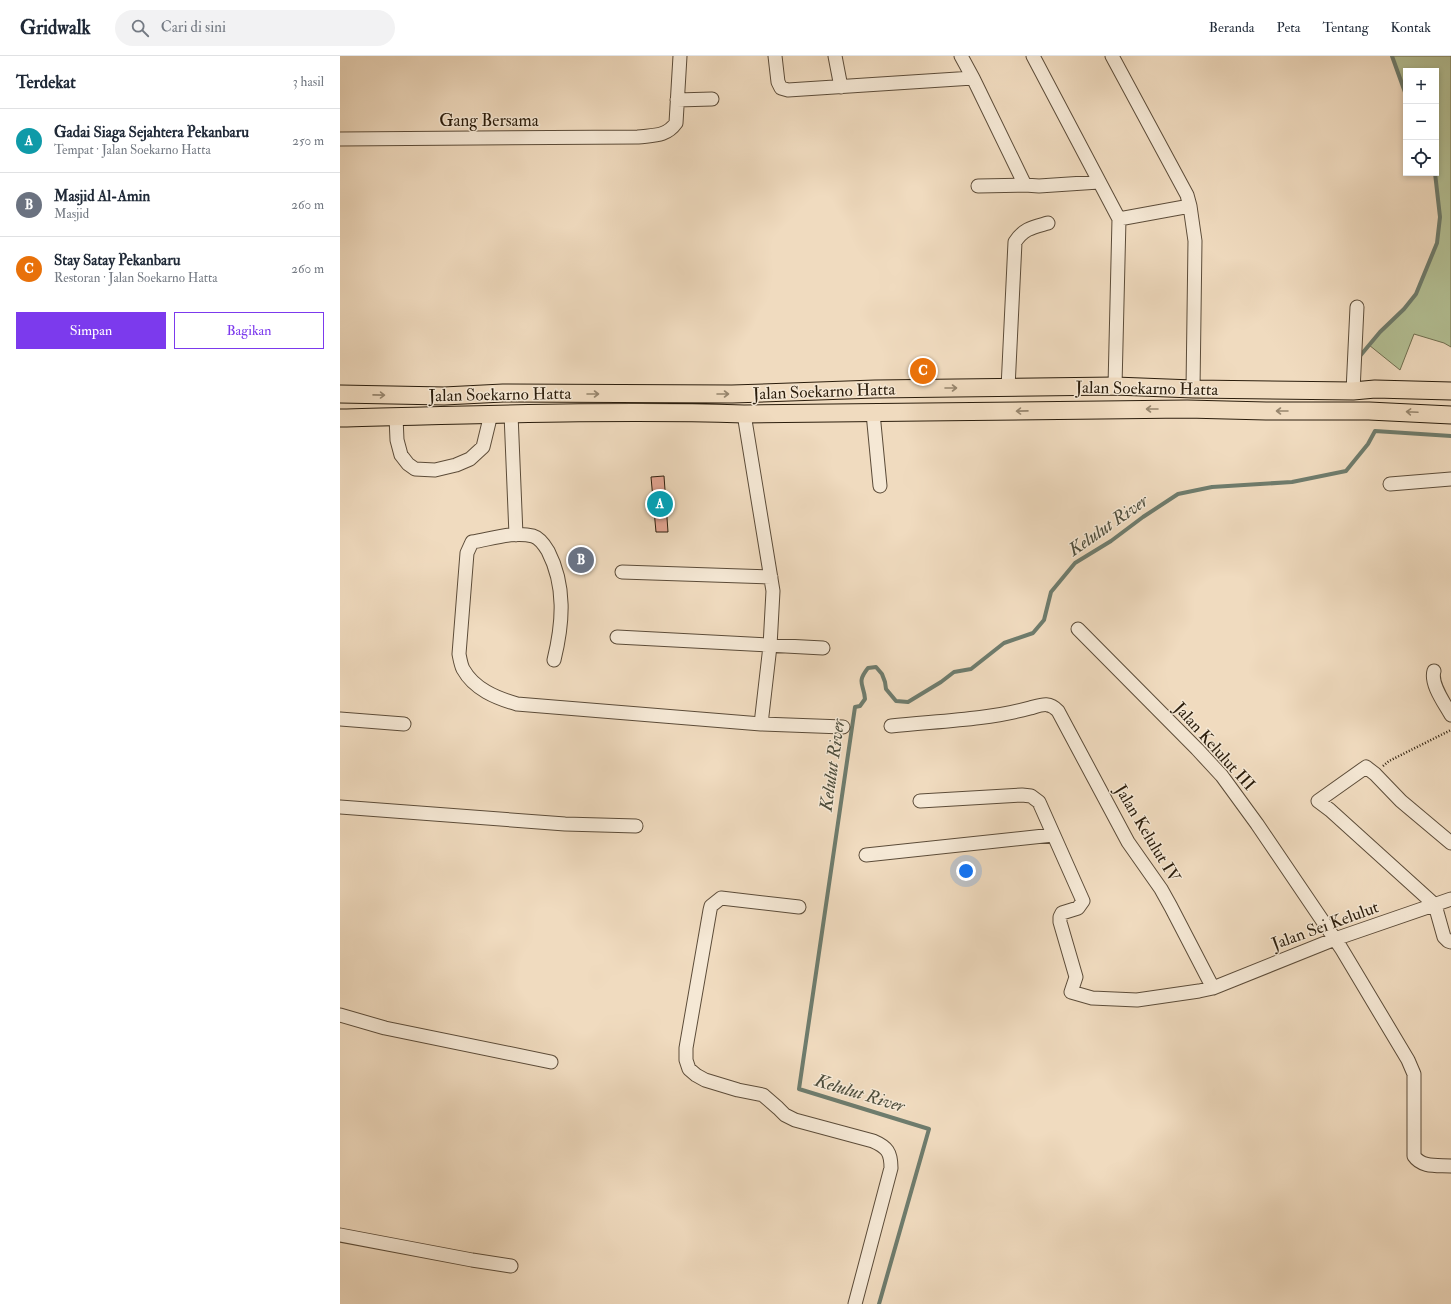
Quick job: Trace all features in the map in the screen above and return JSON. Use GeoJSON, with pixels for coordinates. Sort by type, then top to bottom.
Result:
{"type":"FeatureCollection","features":[{"type":"Feature","properties":{"kind":"main road","name":"Jalan Soekarno Hatta"},"geometry":{"type":"LineString","coordinates":[[340,394],[444,396],[503,393],[732,394],[875,389],[1115,386],[1353,391],[1375,389],[1451,392]]}},
{"type":"Feature","properties":{"kind":"main road"},"geometry":{"type":"LineString","coordinates":[[920,389],[921,412]]}},
{"type":"Feature","properties":{"kind":"main road","name":"Jalan Soekarno Hatta"},"geometry":{"type":"LineString","coordinates":[[340,418],[491,414],[677,412],[744,414],[1187,409],[1369,411],[1451,415]]}},
{"type":"Feature","properties":{"kind":"street","name":"Gang Bersama"},"geometry":{"type":"LineString","coordinates":[[340,139],[638,137],[663,134],[671,130],[676,123],[680,56]]}},
{"type":"Feature","properties":{"kind":"street"},"geometry":{"type":"LineString","coordinates":[[775,56],[778,82],[782,88],[788,90],[973,78]]}},
{"type":"Feature","properties":{"kind":"street"},"geometry":{"type":"LineString","coordinates":[[835,56],[841,87]]}},
{"type":"Feature","properties":{"kind":"street"},"geometry":{"type":"LineString","coordinates":[[960,56],[973,78],[1025,186]]}},
{"type":"Feature","properties":{"kind":"street"},"geometry":{"type":"LineString","coordinates":[[1033,56],[1119,219],[1115,386]]}},
{"type":"Feature","properties":{"kind":"street"},"geometry":{"type":"LineString","coordinates":[[1112,56],[1187,195],[1190,206],[1195,241],[1193,388]]}},
{"type":"Feature","properties":{"kind":"street"},"geometry":{"type":"LineString","coordinates":[[677,100],[712,99]]}},
{"type":"Feature","properties":{"kind":"street"},"geometry":{"type":"LineString","coordinates":[[978,186],[1039,186],[1099,182]]}},
{"type":"Feature","properties":{"kind":"street"},"geometry":{"type":"LineString","coordinates":[[1119,219],[1190,206]]}},
{"type":"Feature","properties":{"kind":"street"},"geometry":{"type":"LineString","coordinates":[[1008,388],[1015,242],[1020,234],[1029,228],[1048,223]]}},
{"type":"Feature","properties":{"kind":"street"},"geometry":{"type":"LineString","coordinates":[[1353,391],[1357,307]]}},
{"type":"Feature","properties":{"kind":"street"},"geometry":{"type":"LineString","coordinates":[[873,412],[880,486]]}},
{"type":"Feature","properties":{"kind":"street"},"geometry":{"type":"LineString","coordinates":[[396,416],[397,440],[401,456],[415,469],[435,470],[456,465],[470,459],[483,447],[491,414]]}},
{"type":"Feature","properties":{"kind":"street"},"geometry":{"type":"LineString","coordinates":[[511,414],[516,535]]}},
{"type":"Feature","properties":{"kind":"street"},"geometry":{"type":"LineString","coordinates":[[744,414],[773,590],[770,646],[761,724]]}},
{"type":"Feature","properties":{"kind":"street"},"geometry":{"type":"LineString","coordinates":[[1390,484],[1451,479]]}},
{"type":"Feature","properties":{"kind":"street"},"geometry":{"type":"LineString","coordinates":[[554,660],[560,637],[561,605],[559,583],[552,560],[544,544],[534,536],[516,535],[472,542],[467,553],[459,654],[462,668],[473,682],[498,699],[517,704],[761,724],[843,727]]}},
{"type":"Feature","properties":{"kind":"street"},"geometry":{"type":"LineString","coordinates":[[622,572],[771,577]]}},
{"type":"Feature","properties":{"kind":"street","name":"Jalan Kelulut III"},"geometry":{"type":"LineString","coordinates":[[1078,629],[1197,748],[1222,776],[1257,824],[1354,968],[1408,1060],[1414,1074],[1414,1156],[1418,1161],[1424,1164],[1451,1166]]}},
{"type":"Feature","properties":{"kind":"street"},"geometry":{"type":"LineString","coordinates":[[617,637],[823,648]]}},
{"type":"Feature","properties":{"kind":"street"},"geometry":{"type":"LineString","coordinates":[[1434,671],[1432,676],[1434,683],[1451,716]]}},
{"type":"Feature","properties":{"kind":"street","name":"Jalan Kelulut IV"},"geometry":{"type":"LineString","coordinates":[[891,726],[1008,714],[1046,703],[1054,706],[1128,842],[1171,907],[1212,988]]}},
{"type":"Feature","properties":{"kind":"street"},"geometry":{"type":"LineString","coordinates":[[340,719],[404,724]]}},
{"type":"Feature","properties":{"kind":"street"},"geometry":{"type":"LineString","coordinates":[[1451,843],[1401,801],[1370,770],[1318,801],[1435,904],[1444,937],[1451,942]]}},
{"type":"Feature","properties":{"kind":"street"},"geometry":{"type":"LineString","coordinates":[[866,855],[1053,835],[1039,802],[1031,796],[920,800]]}},
{"type":"Feature","properties":{"kind":"street"},"geometry":{"type":"LineString","coordinates":[[340,807],[565,824],[636,826]]}},
{"type":"Feature","properties":{"kind":"street","name":"Jalan Sei Kelulut"},"geometry":{"type":"LineString","coordinates":[[1053,835],[1082,901],[1078,908],[1062,913],[1060,917],[1060,922],[1076,977],[1071,992],[1092,998],[1138,1000],[1212,988],[1335,939],[1451,899]]}},
{"type":"Feature","properties":{"kind":"street"},"geometry":{"type":"LineString","coordinates":[[799,907],[720,898],[711,906],[686,1048],[686,1060],[690,1069],[705,1080],[738,1090],[763,1095],[785,1116],[873,1140],[888,1150],[891,1159],[890,1168],[856,1304]]}},
{"type":"Feature","properties":{"kind":"street"},"geometry":{"type":"LineString","coordinates":[[340,1015],[385,1028],[551,1062]]}},
{"type":"Feature","properties":{"kind":"street"},"geometry":{"type":"LineString","coordinates":[[340,1235],[511,1266]]}},
{"type":"Feature","properties":{"kind":"path"},"geometry":{"type":"LineString","coordinates":[[1370,770],[1451,730]]}},
{"type":"Feature","properties":{"kind":"green space"},"geometry":{"type":"Polygon","coordinates":[[[1392,56],[1451,56],[1451,347],[1444,343],[1414,334],[1400,370],[1369,345],[1378,334],[1404,309],[1416,294],[1437,243],[1440,217],[1435,176],[1439,176],[1439,68],[1403,68],[1403,87],[1392,56]]]}},
{"type":"Feature","properties":{"kind":"building"},"geometry":{"type":"Polygon","coordinates":[[[664,476],[668,532],[656,532],[651,477],[664,476]]]}},
{"type":"Feature","properties":{"kind":"waterway"},"geometry":{"type":"LineString","coordinates":[[1392,56],[1403,87]]}},
{"type":"Feature","properties":{"kind":"waterway"},"geometry":{"type":"LineString","coordinates":[[1360,356],[1380,332],[1404,309],[1416,294],[1437,243],[1440,217],[1435,176]]}},
{"type":"Feature","properties":{"kind":"waterway","name":"Kelulut River"},"geometry":{"type":"LineString","coordinates":[[879,1304],[929,1129],[799,1089],[855,707],[860,706],[865,699],[862,684],[862,677],[864,673],[868,668],[876,667],[882,674],[886,689],[896,701],[908,702],[941,682],[954,672],[971,669],[1004,643],[1033,633],[1044,620],[1051,592],[1075,563],[1111,541],[1143,517],[1178,494],[1212,487],[1292,482],[1346,471],[1368,444],[1375,431],[1451,436]]}},
{"type":"Feature","properties":{"kind":"place","name":"Stay Satay Pekanbaru"},"geometry":{"type":"Point","coordinates":[923,371]}},
{"type":"Feature","properties":{"kind":"place","name":"Gadai Siaga Sejahtera Pekanbaru"},"geometry":{"type":"Point","coordinates":[660,504]}},
{"type":"Feature","properties":{"kind":"place","name":"Masjid Al-Amin"},"geometry":{"type":"Point","coordinates":[581,560]}}]}
